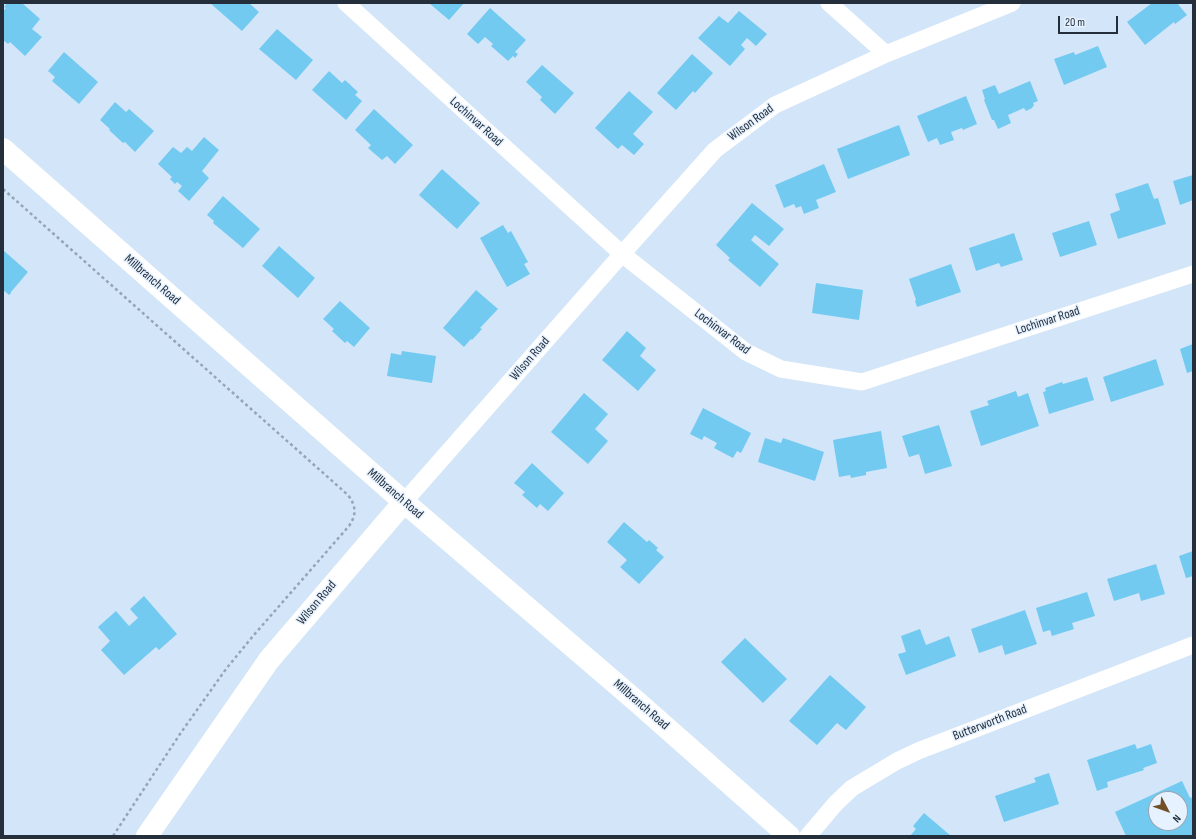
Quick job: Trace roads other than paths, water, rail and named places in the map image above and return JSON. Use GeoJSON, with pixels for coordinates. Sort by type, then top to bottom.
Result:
{"type":"FeatureCollection","features":[{"type":"Feature","properties":{"kind":"main road","name":"Millbranch Road"},"geometry":{"type":"LineString","coordinates":[[3,149],[404,502],[635,700],[789,836]]}},
{"type":"Feature","properties":{"kind":"main road","name":"Wilson Road"},"geometry":{"type":"LineString","coordinates":[[148,836],[269,660],[404,502]]}},
{"type":"Feature","properties":{"kind":"street","name":"Lochinvar Road"},"geometry":{"type":"LineString","coordinates":[[346,3],[622,254],[746,352],[780,370],[862,382],[1193,274]]}},
{"type":"Feature","properties":{"kind":"street"},"geometry":{"type":"LineString","coordinates":[[829,3],[886,54]]}},
{"type":"Feature","properties":{"kind":"street","name":"Wilson Road"},"geometry":{"type":"LineString","coordinates":[[404,502],[715,150],[775,105],[886,54],[1012,3]]}},
{"type":"Feature","properties":{"kind":"street","name":"Butterworth Road"},"geometry":{"type":"LineString","coordinates":[[808,836],[836,803],[852,788],[918,750],[1192,648]]}}]}
